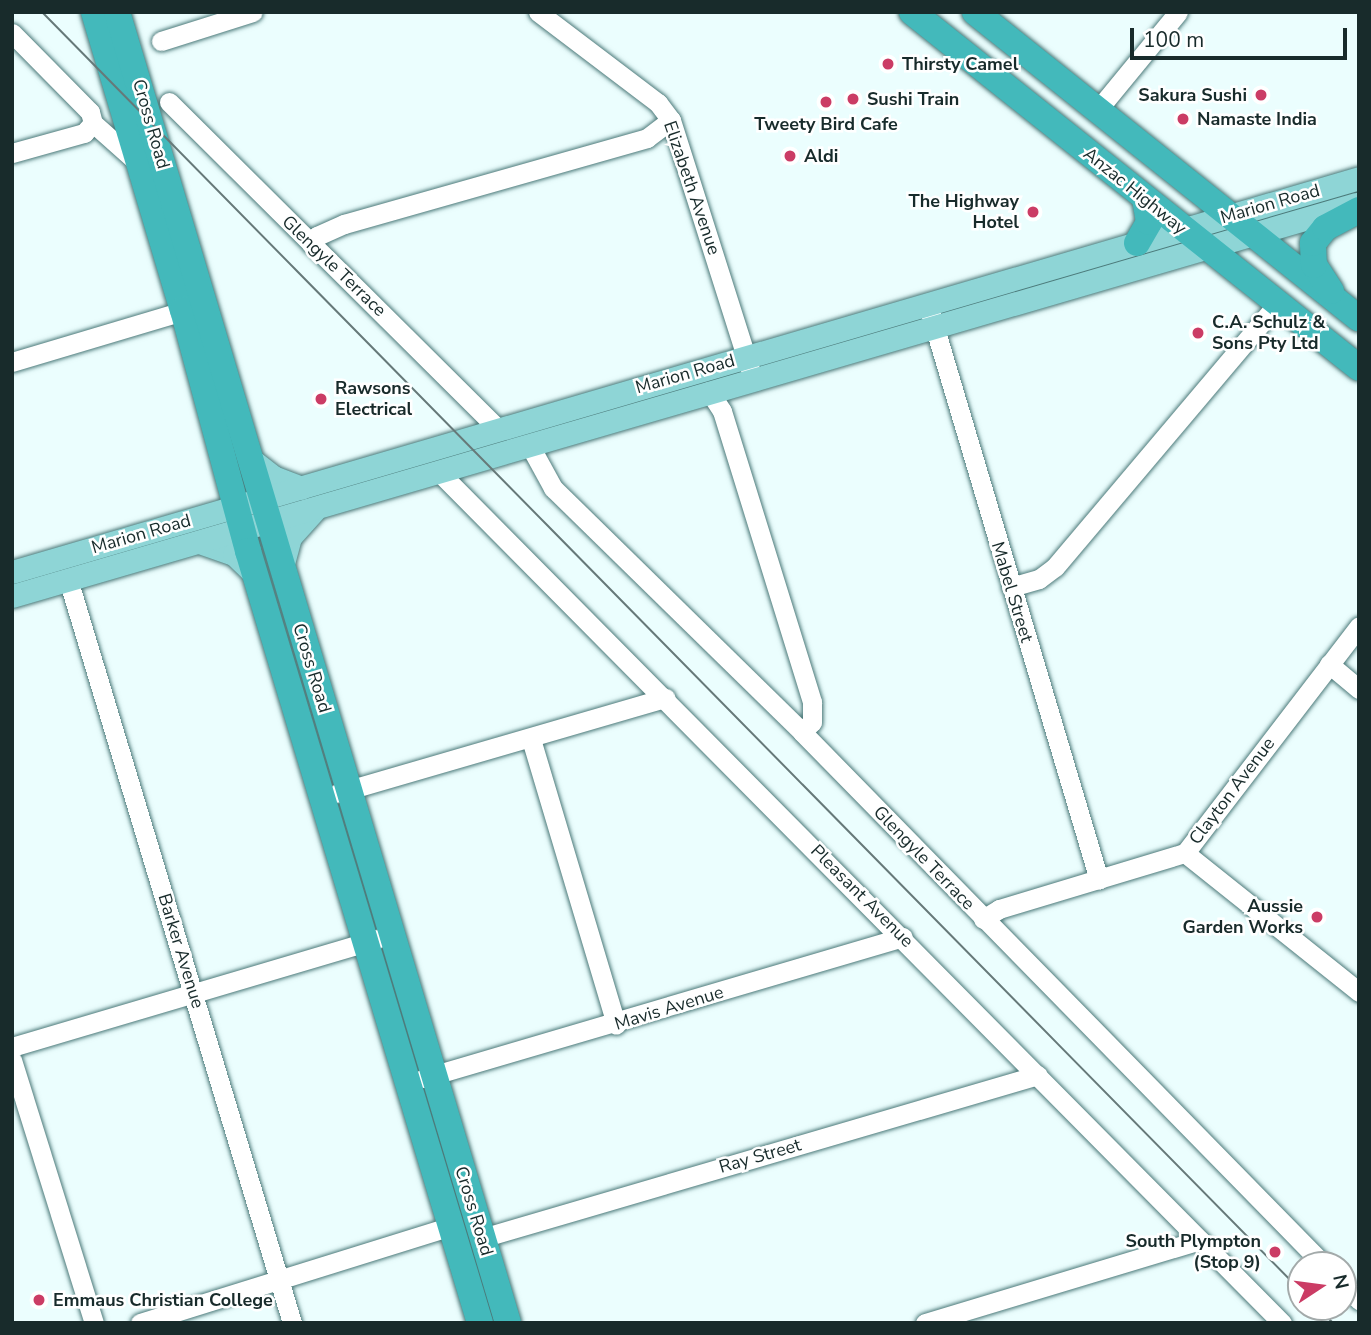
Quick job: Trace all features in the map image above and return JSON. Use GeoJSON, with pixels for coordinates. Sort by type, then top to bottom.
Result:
{"type":"FeatureCollection","features":[{"type":"Feature","properties":{"kind":"highway","name":"Cross Road"},"geometry":{"type":"LineString","coordinates":[[94,12],[140,165],[249,458],[508,1323]]}},
{"type":"Feature","properties":{"kind":"highway","name":"Cross Road"},"geometry":{"type":"LineString","coordinates":[[117,12],[193,307],[222,461],[368,941],[480,1323]]}},
{"type":"Feature","properties":{"kind":"highway","name":"Anzac Highway"},"geometry":{"type":"LineString","coordinates":[[912,12],[1359,368]]}},
{"type":"Feature","properties":{"kind":"highway"},"geometry":{"type":"LineString","coordinates":[[961,52],[978,15],[1359,318]]}},
{"type":"Feature","properties":{"kind":"highway"},"geometry":{"type":"LineString","coordinates":[[1137,243],[1149,222],[1145,200]]}},
{"type":"Feature","properties":{"kind":"highway"},"geometry":{"type":"LineString","coordinates":[[1337,300],[1314,265],[1314,243],[1325,228],[1359,210]]}},
{"type":"Feature","properties":{"kind":"main road","name":"Marion Road"},"geometry":{"type":"LineString","coordinates":[[931,315],[1137,243],[1359,178]]}},
{"type":"Feature","properties":{"kind":"main road","name":"Marion Road"},"geometry":{"type":"LineString","coordinates":[[265,511],[301,488],[499,430],[749,367],[931,315],[1205,247],[1359,203]]}},
{"type":"Feature","properties":{"kind":"main road","name":"Marion Road"},"geometry":{"type":"LineString","coordinates":[[12,572],[201,517],[238,518],[265,511],[316,508],[709,391],[749,367]]}},
{"type":"Feature","properties":{"kind":"main road"},"geometry":{"type":"LineString","coordinates":[[249,458],[273,477],[301,488]]}},
{"type":"Feature","properties":{"kind":"main road"},"geometry":{"type":"LineString","coordinates":[[201,517],[218,495],[222,461]]}},
{"type":"Feature","properties":{"kind":"main road"},"geometry":{"type":"LineString","coordinates":[[282,567],[290,537],[316,508]]}},
{"type":"Feature","properties":{"kind":"main road","name":"Marion Road"},"geometry":{"type":"LineString","coordinates":[[12,596],[199,542],[238,518]]}},
{"type":"Feature","properties":{"kind":"main road"},"geometry":{"type":"LineString","coordinates":[[199,542],[234,554],[255,574]]}},
{"type":"Feature","properties":{"kind":"street"},"geometry":{"type":"LineString","coordinates":[[161,41],[253,12]]}},
{"type":"Feature","properties":{"kind":"street","name":"Elizabeth Avenue"},"geometry":{"type":"LineString","coordinates":[[538,12],[659,103],[671,120],[749,367]]}},
{"type":"Feature","properties":{"kind":"street"},"geometry":{"type":"LineString","coordinates":[[1096,111],[1178,12]]}},
{"type":"Feature","properties":{"kind":"street"},"geometry":{"type":"LineString","coordinates":[[12,33],[90,112],[93,123],[140,165]]}},
{"type":"Feature","properties":{"kind":"street","name":"Glengyle Terrace"},"geometry":{"type":"LineString","coordinates":[[169,102],[499,430]]}},
{"type":"Feature","properties":{"kind":"street"},"geometry":{"type":"LineString","coordinates":[[311,244],[317,236],[344,224],[647,138],[671,120]]}},
{"type":"Feature","properties":{"kind":"street"},"geometry":{"type":"LineString","coordinates":[[12,153],[84,133],[93,123]]}},
{"type":"Feature","properties":{"kind":"street"},"geometry":{"type":"LineString","coordinates":[[1011,587],[1039,579],[1055,567],[1277,304]]}},
{"type":"Feature","properties":{"kind":"street"},"geometry":{"type":"LineString","coordinates":[[12,362],[193,307]]}},
{"type":"Feature","properties":{"kind":"street","name":"Mabel Street"},"geometry":{"type":"LineString","coordinates":[[931,315],[1098,880]]}},
{"type":"Feature","properties":{"kind":"street"},"geometry":{"type":"LineString","coordinates":[[709,391],[722,411],[812,702],[812,722],[802,732]]}},
{"type":"Feature","properties":{"kind":"street","name":"Glengyle Terrace"},"geometry":{"type":"LineString","coordinates":[[530,446],[553,488],[802,732],[1310,1251]]}},
{"type":"Feature","properties":{"kind":"street","name":"Pleasant Avenue"},"geometry":{"type":"LineString","coordinates":[[439,471],[1282,1323]]}},
{"type":"Feature","properties":{"kind":"street","name":"Barker Avenue"},"geometry":{"type":"LineString","coordinates":[[68,579],[292,1323]]}},
{"type":"Feature","properties":{"kind":"street","name":"Clayton Avenue"},"geometry":{"type":"LineString","coordinates":[[983,919],[999,909],[1185,853],[1359,626]]}},
{"type":"Feature","properties":{"kind":"street"},"geometry":{"type":"LineString","coordinates":[[1329,664],[1359,689]]}},
{"type":"Feature","properties":{"kind":"street"},"geometry":{"type":"LineString","coordinates":[[323,797],[666,698]]}},
{"type":"Feature","properties":{"kind":"street"},"geometry":{"type":"LineString","coordinates":[[531,739],[616,1024]]}},
{"type":"Feature","properties":{"kind":"street"},"geometry":{"type":"LineString","coordinates":[[1185,853],[1359,992]]}},
{"type":"Feature","properties":{"kind":"street"},"geometry":{"type":"LineString","coordinates":[[12,1047],[393,934]]}},
{"type":"Feature","properties":{"kind":"street","name":"Mavis Avenue"},"geometry":{"type":"LineString","coordinates":[[408,1082],[616,1024],[903,937]]}},
{"type":"Feature","properties":{"kind":"street"},"geometry":{"type":"LineString","coordinates":[[12,1060],[93,1323]]}},
{"type":"Feature","properties":{"kind":"street","name":"Ray Street"},"geometry":{"type":"LineString","coordinates":[[482,1238],[1038,1075]]}},
{"type":"Feature","properties":{"kind":"street"},"geometry":{"type":"LineString","coordinates":[[140,1323],[451,1226]]}},
{"type":"Feature","properties":{"kind":"street"},"geometry":{"type":"LineString","coordinates":[[925,1323],[1200,1240]]}},
{"type":"Feature","properties":{"kind":"tram line"},"geometry":{"type":"LineString","coordinates":[[42,12],[1287,1277]]}},
{"type":"Feature","properties":{"kind":"place","name":"Thirsty Camel"},"geometry":{"type":"Point","coordinates":[888,64]}},
{"type":"Feature","properties":{"kind":"place","name":"Sakura Sushi"},"geometry":{"type":"Point","coordinates":[1261,95]}},
{"type":"Feature","properties":{"kind":"place","name":"Sushi Train"},"geometry":{"type":"Point","coordinates":[853,99]}},
{"type":"Feature","properties":{"kind":"place","name":"Tweety Bird Cafe"},"geometry":{"type":"Point","coordinates":[826,102]}},
{"type":"Feature","properties":{"kind":"place","name":"Namaste India"},"geometry":{"type":"Point","coordinates":[1183,119]}},
{"type":"Feature","properties":{"kind":"place","name":"Aldi"},"geometry":{"type":"Point","coordinates":[790,156]}},
{"type":"Feature","properties":{"kind":"place","name":"The Highway Hotel"},"geometry":{"type":"Point","coordinates":[1033,212]}},
{"type":"Feature","properties":{"kind":"place","name":"C.A. Schulz & Sons Pty Ltd"},"geometry":{"type":"Point","coordinates":[1198,333]}},
{"type":"Feature","properties":{"kind":"place","name":"Rawsons Electrical"},"geometry":{"type":"Point","coordinates":[321,399]}},
{"type":"Feature","properties":{"kind":"place","name":"Aussie Garden Works"},"geometry":{"type":"Point","coordinates":[1317,917]}},
{"type":"Feature","properties":{"kind":"place","name":"South Plympton (Stop 9)"},"geometry":{"type":"Point","coordinates":[1275,1252]}},
{"type":"Feature","properties":{"kind":"place","name":"Emmaus Christian College"},"geometry":{"type":"Point","coordinates":[39,1300]}}]}
